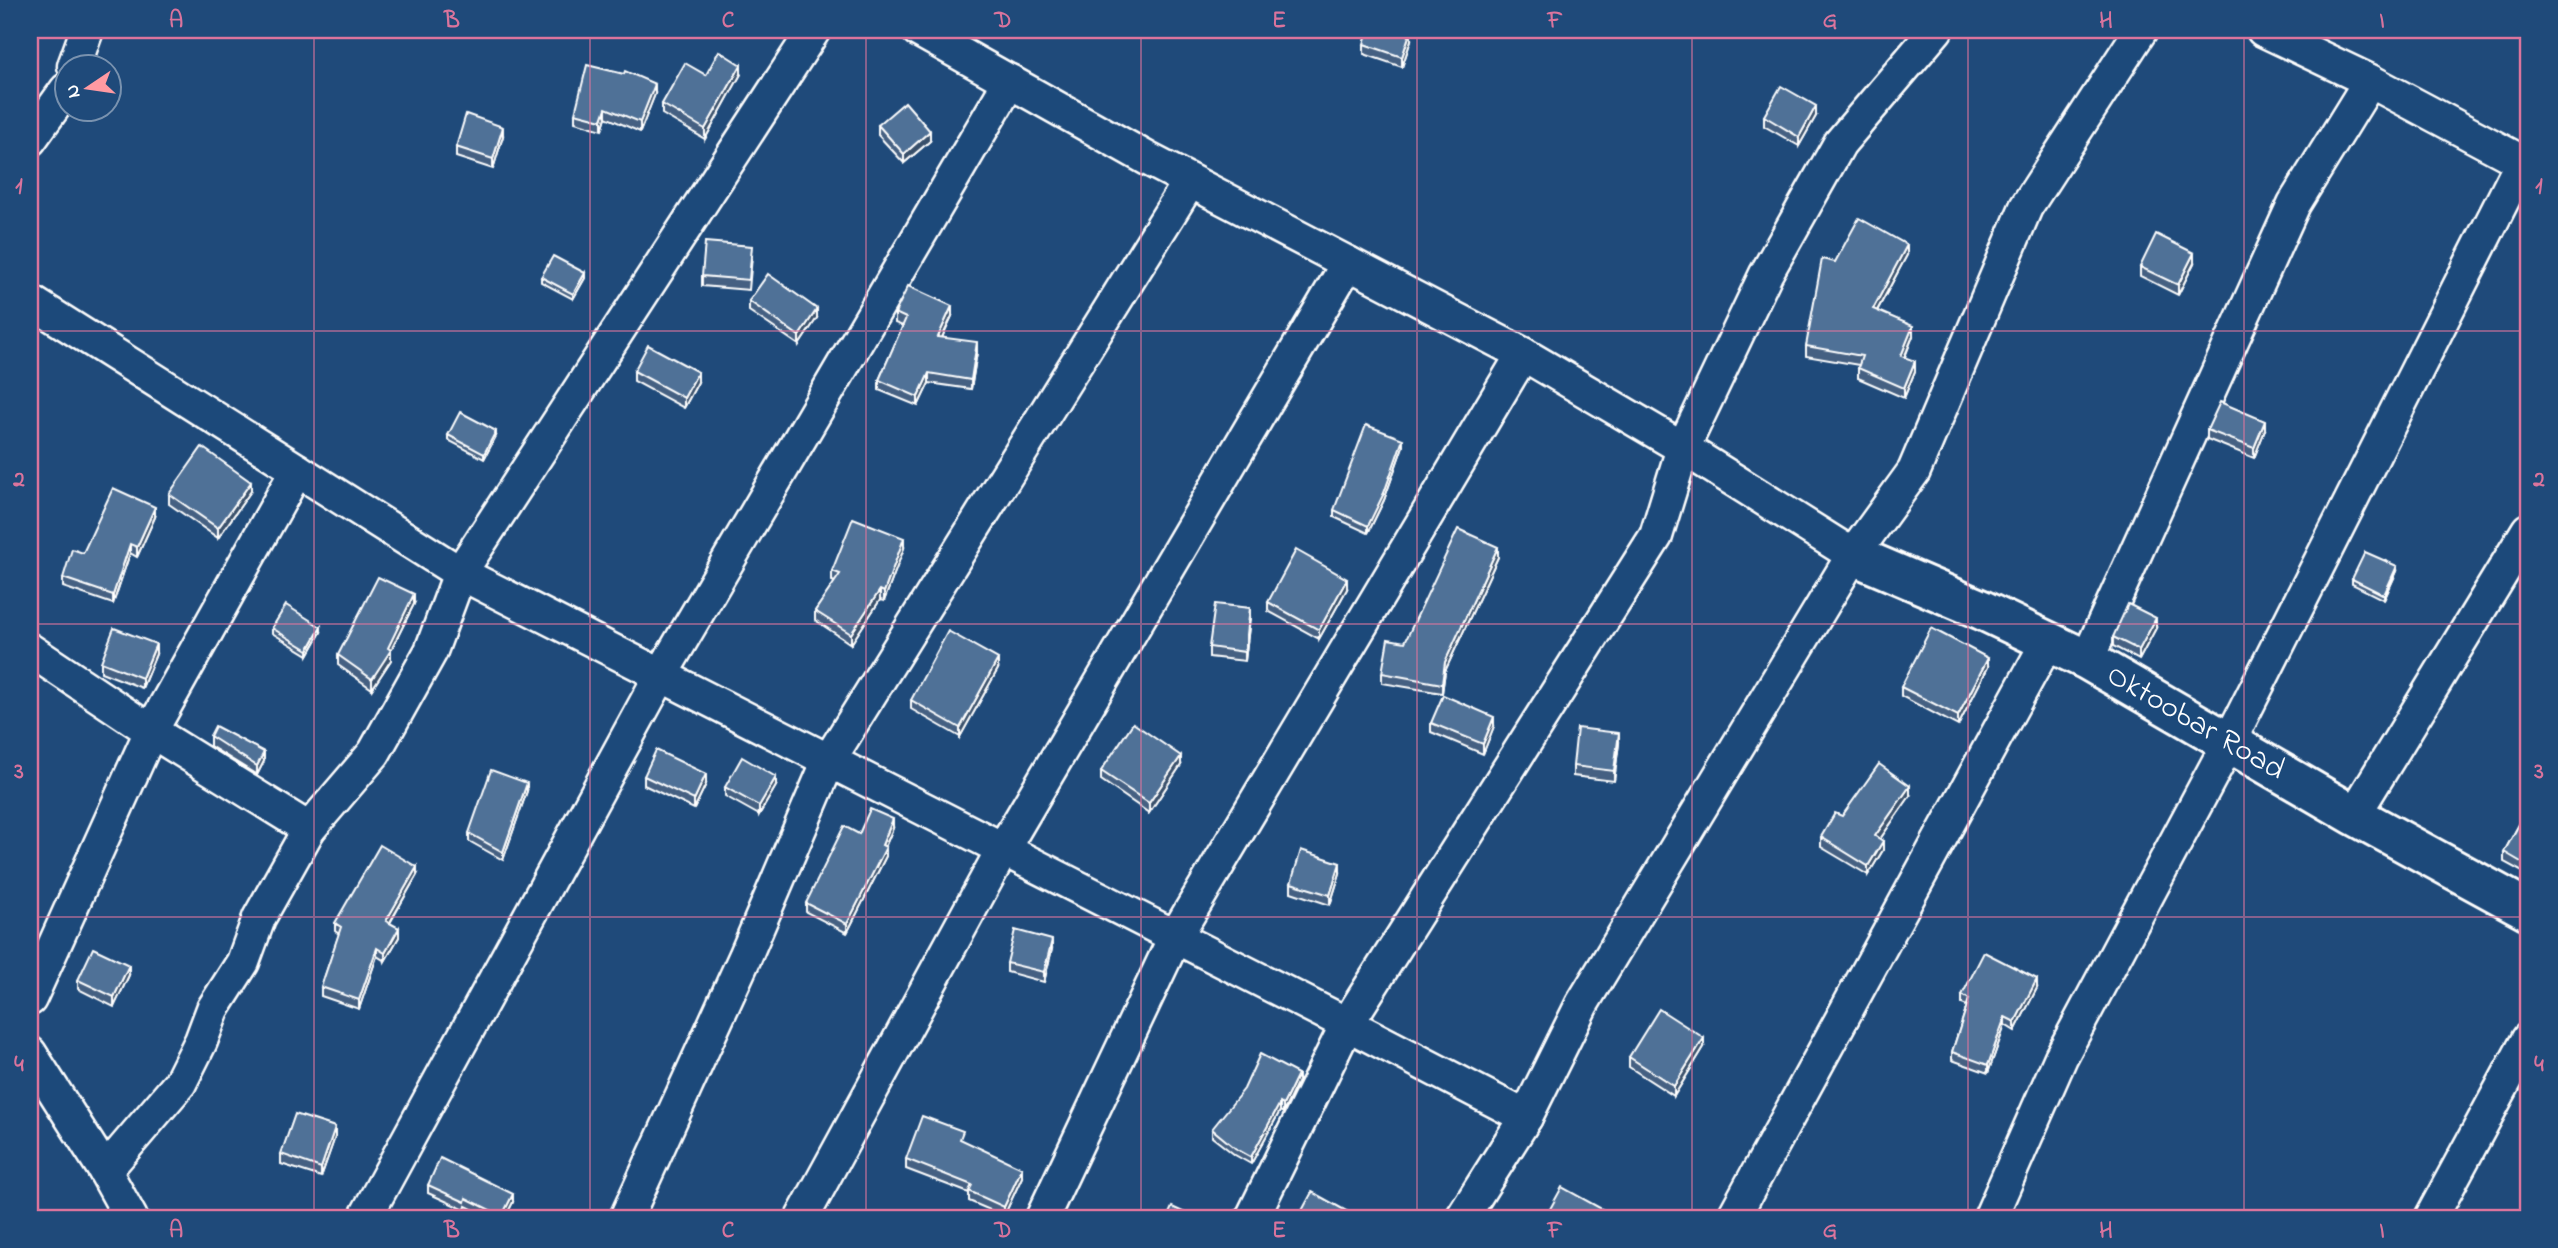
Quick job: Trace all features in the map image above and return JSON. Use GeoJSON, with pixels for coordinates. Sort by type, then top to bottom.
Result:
{"type":"FeatureCollection","features":[{"type":"Feature","properties":{"kind":"street"},"geometry":{"type":"LineString","coordinates":[[79,52],[87,30]]}},
{"type":"Feature","properties":{"kind":"street"},"geometry":{"type":"LineString","coordinates":[[105,1171],[180,1083],[213,1009],[243,962],[259,918],[309,829],[374,753],[431,651],[460,573],[814,30]]}},
{"type":"Feature","properties":{"kind":"street"},"geometry":{"type":"LineString","coordinates":[[918,30],[1189,181],[1523,354],[1683,448],[1853,555]]}},
{"type":"Feature","properties":{"kind":"street"},"geometry":{"type":"LineString","coordinates":[[1252,1218],[1347,1024],[1656,536],[1683,448],[1766,274],[1840,143],[1936,30]]}},
{"type":"Feature","properties":{"kind":"street"},"geometry":{"type":"LineString","coordinates":[[1462,1218],[1526,1117],[1582,1004],[1853,555],[1914,471],[2026,207],[2141,30]]}},
{"type":"Feature","properties":{"kind":"street"},"geometry":{"type":"LineString","coordinates":[[1990,1218],[2061,1057],[2228,744],[2525,163],[2371,81],[2263,30]]}},
{"type":"Feature","properties":{"kind":"street"},"geometry":{"type":"LineString","coordinates":[[365,1218],[661,675],[1010,81]]}},
{"type":"Feature","properties":{"kind":"street"},"geometry":{"type":"LineString","coordinates":[[2087,660],[2294,204],[2371,81]]}},
{"type":"Feature","properties":{"kind":"street"},"geometry":{"type":"LineString","coordinates":[[30,140],[52,109]]}},
{"type":"Feature","properties":{"kind":"street"},"geometry":{"type":"LineString","coordinates":[[626,1218],[745,957],[829,760],[1189,181]]}},
{"type":"Feature","properties":{"kind":"street"},"geometry":{"type":"LineString","coordinates":[[802,1218],[1003,849],[1348,263]]}},
{"type":"Feature","properties":{"kind":"street"},"geometry":{"type":"LineString","coordinates":[[30,300],[460,573],[1526,1117]]}},
{"type":"Feature","properties":{"kind":"street"},"geometry":{"type":"LineString","coordinates":[[1042,1218],[1175,937],[1523,354]]}},
{"type":"Feature","properties":{"kind":"street"},"geometry":{"type":"LineString","coordinates":[[30,999],[151,731],[296,470]]}},
{"type":"Feature","properties":{"kind":"street"},"geometry":{"type":"LineString","coordinates":[[2354,815],[2528,530]]}},
{"type":"Feature","properties":{"kind":"street","name":"Oktoobar Road"},"geometry":{"type":"LineString","coordinates":[[1853,555],[1982,610],[2087,660],[2228,744],[2528,909]]}},
{"type":"Feature","properties":{"kind":"street"},"geometry":{"type":"LineString","coordinates":[[1733,1218],[2048,642]]}},
{"type":"Feature","properties":{"kind":"street"},"geometry":{"type":"LineString","coordinates":[[30,650],[151,731],[309,829]]}},
{"type":"Feature","properties":{"kind":"street"},"geometry":{"type":"LineString","coordinates":[[2431,1218],[2528,1039]]}},
{"type":"Feature","properties":{"kind":"street"},"geometry":{"type":"LineString","coordinates":[[30,1053],[105,1171],[131,1218]]}},
{"type":"Feature","properties":{"kind":"building"},"geometry":{"type":"Polygon","coordinates":[[[1368,30],[1411,30],[1402,57],[1364,44],[1368,30]]]}},
{"type":"Feature","properties":{"kind":"building"},"geometry":{"type":"Polygon","coordinates":[[[719,51],[741,65],[705,129],[662,104],[685,63],[706,75],[719,51]]]}},
{"type":"Feature","properties":{"kind":"building"},"geometry":{"type":"Polygon","coordinates":[[[587,65],[624,74],[625,71],[655,84],[640,122],[606,108],[602,120],[575,113],[587,65]]]}},
{"type":"Feature","properties":{"kind":"building"},"geometry":{"type":"Polygon","coordinates":[[[1781,86],[1816,106],[1799,137],[1764,116],[1781,86]]]}},
{"type":"Feature","properties":{"kind":"building"},"geometry":{"type":"Polygon","coordinates":[[[905,102],[930,131],[904,154],[878,125],[905,102]]]}},
{"type":"Feature","properties":{"kind":"building"},"geometry":{"type":"Polygon","coordinates":[[[466,114],[503,127],[493,159],[456,147],[466,114]]]}},
{"type":"Feature","properties":{"kind":"building"},"geometry":{"type":"Polygon","coordinates":[[[1859,218],[1907,245],[1873,309],[1913,326],[1901,356],[1915,361],[1904,388],[1858,368],[1862,356],[1806,346],[1822,259],[1835,262],[1859,218]]]}},
{"type":"Feature","properties":{"kind":"building"},"geometry":{"type":"Polygon","coordinates":[[[2156,234],[2194,253],[2178,285],[2140,267],[2156,234]]]}},
{"type":"Feature","properties":{"kind":"building"},"geometry":{"type":"Polygon","coordinates":[[[705,242],[752,246],[749,280],[702,276],[705,242]]]}},
{"type":"Feature","properties":{"kind":"building"},"geometry":{"type":"Polygon","coordinates":[[[553,256],[585,273],[573,294],[541,277],[553,256]]]}},
{"type":"Feature","properties":{"kind":"building"},"geometry":{"type":"Polygon","coordinates":[[[768,274],[817,309],[799,336],[749,301],[768,274]]]}},
{"type":"Feature","properties":{"kind":"building"},"geometry":{"type":"Polygon","coordinates":[[[908,286],[952,306],[938,337],[977,342],[971,380],[929,373],[918,397],[879,380],[906,318],[895,313],[908,286]]]}},
{"type":"Feature","properties":{"kind":"building"},"geometry":{"type":"Polygon","coordinates":[[[648,345],[698,372],[684,398],[634,371],[648,345]]]}},
{"type":"Feature","properties":{"kind":"building"},"geometry":{"type":"Polygon","coordinates":[[[2220,402],[2265,421],[2254,448],[2207,430],[2220,402]]]}},
{"type":"Feature","properties":{"kind":"building"},"geometry":{"type":"Polygon","coordinates":[[[460,412],[496,431],[484,454],[448,435],[460,412]]]}},
{"type":"Feature","properties":{"kind":"building"},"geometry":{"type":"Polygon","coordinates":[[[1366,425],[1403,439],[1384,493],[1368,526],[1334,510],[1366,425]]]}},
{"type":"Feature","properties":{"kind":"building"},"geometry":{"type":"Polygon","coordinates":[[[202,447],[251,482],[218,528],[169,494],[202,447]]]}},
{"type":"Feature","properties":{"kind":"building"},"geometry":{"type":"Polygon","coordinates":[[[113,488],[155,507],[137,547],[130,544],[113,595],[63,578],[72,549],[83,553],[113,488]]]}},
{"type":"Feature","properties":{"kind":"building"},"geometry":{"type":"Polygon","coordinates":[[[853,518],[904,538],[884,592],[880,590],[851,634],[815,611],[840,574],[832,571],[853,518]]]}},
{"type":"Feature","properties":{"kind":"building"},"geometry":{"type":"Polygon","coordinates":[[[1458,529],[1498,547],[1445,662],[1442,684],[1382,673],[1388,639],[1405,642],[1458,529]]]}},
{"type":"Feature","properties":{"kind":"building"},"geometry":{"type":"Polygon","coordinates":[[[1296,550],[1347,579],[1319,630],[1268,602],[1296,550]]]}},
{"type":"Feature","properties":{"kind":"building"},"geometry":{"type":"Polygon","coordinates":[[[2365,552],[2397,566],[2384,595],[2352,579],[2365,552]]]}},
{"type":"Feature","properties":{"kind":"building"},"geometry":{"type":"Polygon","coordinates":[[[378,577],[414,594],[388,648],[391,650],[372,679],[338,655],[378,577]]]}},
{"type":"Feature","properties":{"kind":"building"},"geometry":{"type":"Polygon","coordinates":[[[1215,604],[1250,608],[1245,652],[1209,647],[1215,604]]]}},
{"type":"Feature","properties":{"kind":"building"},"geometry":{"type":"Polygon","coordinates":[[[2128,604],[2156,618],[2139,650],[2113,637],[2128,604]]]}},
{"type":"Feature","properties":{"kind":"building"},"geometry":{"type":"Polygon","coordinates":[[[286,605],[321,627],[308,650],[272,628],[286,605]]]}},
{"type":"Feature","properties":{"kind":"building"},"geometry":{"type":"Polygon","coordinates":[[[114,628],[156,644],[142,678],[101,662],[114,628]]]}},
{"type":"Feature","properties":{"kind":"building"},"geometry":{"type":"Polygon","coordinates":[[[1931,628],[1988,658],[1958,716],[1901,687],[1931,628]]]}},
{"type":"Feature","properties":{"kind":"building"},"geometry":{"type":"Polygon","coordinates":[[[948,631],[998,659],[960,728],[911,700],[948,631]]]}},
{"type":"Feature","properties":{"kind":"building"},"geometry":{"type":"Polygon","coordinates":[[[1443,695],[1494,717],[1483,744],[1431,723],[1443,695]]]}},
{"type":"Feature","properties":{"kind":"building"},"geometry":{"type":"Polygon","coordinates":[[[1133,723],[1181,756],[1149,803],[1101,771],[1133,723]]]}},
{"type":"Feature","properties":{"kind":"building"},"geometry":{"type":"Polygon","coordinates":[[[215,726],[264,752],[257,766],[210,736],[215,726]]]}},
{"type":"Feature","properties":{"kind":"building"},"geometry":{"type":"Polygon","coordinates":[[[1577,728],[1619,733],[1614,771],[1573,766],[1577,728]]]}},
{"type":"Feature","properties":{"kind":"building"},"geometry":{"type":"Polygon","coordinates":[[[656,750],[706,774],[694,800],[644,776],[656,750]]]}},
{"type":"Feature","properties":{"kind":"building"},"geometry":{"type":"Polygon","coordinates":[[[742,757],[776,777],[759,806],[725,787],[742,757]]]}},
{"type":"Feature","properties":{"kind":"building"},"geometry":{"type":"Polygon","coordinates":[[[1879,764],[1910,786],[1875,836],[1883,841],[1868,866],[1821,837],[1835,813],[1842,816],[1879,764]]]}},
{"type":"Feature","properties":{"kind":"building"},"geometry":{"type":"Polygon","coordinates":[[[491,770],[527,783],[503,852],[469,833],[491,770]]]}},
{"type":"Feature","properties":{"kind":"building"},"geometry":{"type":"Polygon","coordinates":[[[2528,808],[2528,866],[2504,852],[2528,808]]]}},
{"type":"Feature","properties":{"kind":"building"},"geometry":{"type":"Polygon","coordinates":[[[870,809],[893,819],[882,845],[886,847],[847,924],[806,903],[844,826],[859,834],[870,809]]]}},
{"type":"Feature","properties":{"kind":"building"},"geometry":{"type":"Polygon","coordinates":[[[380,845],[417,867],[386,921],[399,928],[385,953],[377,948],[359,1000],[321,987],[341,927],[335,923],[380,845]]]}},
{"type":"Feature","properties":{"kind":"building"},"geometry":{"type":"Polygon","coordinates":[[[1301,850],[1340,863],[1330,895],[1291,883],[1301,850]]]}},
{"type":"Feature","properties":{"kind":"building"},"geometry":{"type":"Polygon","coordinates":[[[1015,930],[1052,940],[1044,972],[1007,963],[1015,930]]]}},
{"type":"Feature","properties":{"kind":"building"},"geometry":{"type":"Polygon","coordinates":[[[93,948],[129,965],[114,997],[78,980],[93,948]]]}},
{"type":"Feature","properties":{"kind":"building"},"geometry":{"type":"Polygon","coordinates":[[[1984,952],[2037,979],[2015,1022],[2005,1017],[1988,1065],[1952,1052],[1969,999],[1962,995],[1984,952]]]}},
{"type":"Feature","properties":{"kind":"building"},"geometry":{"type":"Polygon","coordinates":[[[1659,1009],[1704,1038],[1674,1086],[1629,1057],[1659,1009]]]}},
{"type":"Feature","properties":{"kind":"building"},"geometry":{"type":"Polygon","coordinates":[[[1260,1054],[1298,1074],[1283,1105],[1280,1103],[1251,1157],[1212,1129],[1244,1089],[1260,1054]]]}},
{"type":"Feature","properties":{"kind":"building"},"geometry":{"type":"Polygon","coordinates":[[[295,1114],[335,1127],[321,1168],[281,1154],[295,1114]]]}},
{"type":"Feature","properties":{"kind":"building"},"geometry":{"type":"Polygon","coordinates":[[[922,1116],[963,1131],[960,1139],[1022,1168],[1004,1207],[969,1191],[972,1185],[906,1159],[922,1116]]]}},
{"type":"Feature","properties":{"kind":"building"},"geometry":{"type":"Polygon","coordinates":[[[440,1158],[513,1194],[502,1216],[466,1198],[465,1202],[428,1185],[440,1158]]]}},
{"type":"Feature","properties":{"kind":"building"},"geometry":{"type":"Polygon","coordinates":[[[1562,1187],[1609,1213],[1607,1218],[1545,1218],[1562,1187]]]}},
{"type":"Feature","properties":{"kind":"building"},"geometry":{"type":"Polygon","coordinates":[[[1312,1192],[1350,1213],[1348,1218],[1298,1218],[1312,1192]]]}},
{"type":"Feature","properties":{"kind":"building"},"geometry":{"type":"Polygon","coordinates":[[[1172,1207],[1196,1218],[1167,1218],[1172,1207]]]}}]}
